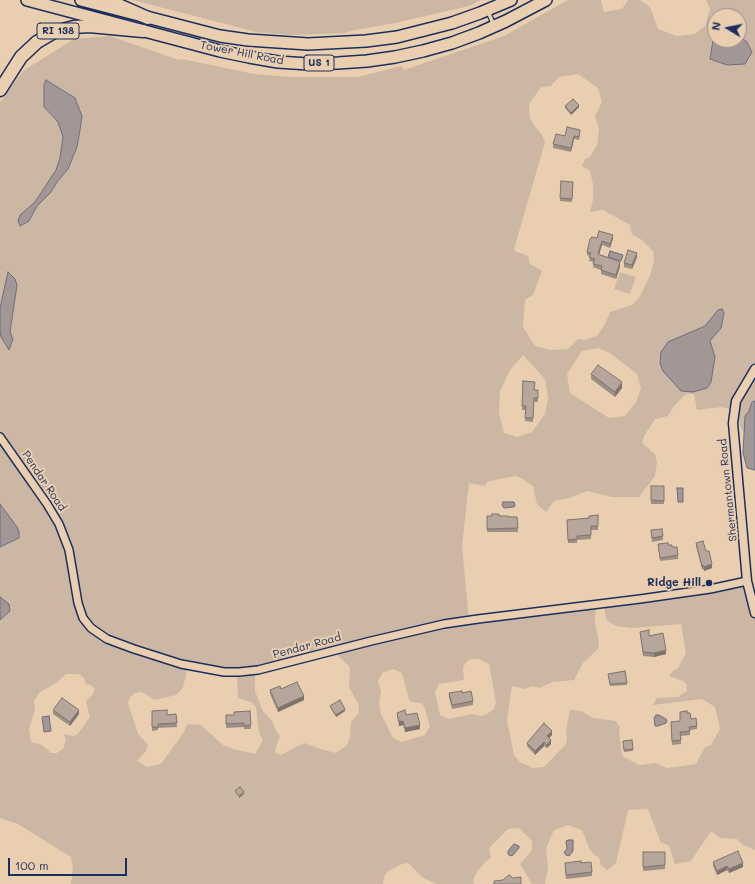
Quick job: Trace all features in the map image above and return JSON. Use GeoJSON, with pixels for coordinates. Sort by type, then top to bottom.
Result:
{"type":"FeatureCollection","features":[{"type":"Feature","properties":{"kind":"highway","name":"Tower Hill Road"},"geometry":{"type":"LineString","coordinates":[[27,0],[249,57],[278,62],[308,64],[338,63],[395,57],[423,51],[452,43],[494,27],[546,0]]}},
{"type":"Feature","properties":{"kind":"highway","name":"Tower Hill Road"},"geometry":{"type":"LineString","coordinates":[[80,0],[220,36],[279,43],[330,44],[396,37],[452,23],[511,0]]}},
{"type":"Feature","properties":{"kind":"highway"},"geometry":{"type":"LineString","coordinates":[[107,0],[148,18]]}},
{"type":"Feature","properties":{"kind":"highway","name":"RI 138"},"geometry":{"type":"LineString","coordinates":[[0,90],[21,57],[37,42],[54,32],[74,27],[89,26],[143,31]]}},
{"type":"Feature","properties":{"kind":"street","name":"Shermantown Road"},"geometry":{"type":"LineString","coordinates":[[755,369],[736,401],[733,423],[747,581],[755,613]]}},
{"type":"Feature","properties":{"kind":"street","name":"Pendar Road"},"geometry":{"type":"LineString","coordinates":[[0,437],[47,504],[59,524],[69,550],[78,603],[83,618],[91,628],[107,639],[181,664],[224,672],[258,670],[444,624],[656,597],[710,589],[747,581]]}},
{"type":"Feature","properties":{"kind":"lane"},"geometry":{"type":"LineString","coordinates":[[488,10],[494,27]]}},
{"type":"Feature","properties":{"kind":"shaded area"},"geometry":{"type":"Polygon","coordinates":[[[133,0],[481,0],[469,6],[345,33],[293,35],[256,32],[133,0]]]}},
{"type":"Feature","properties":{"kind":"shaded area"},"geometry":{"type":"Polygon","coordinates":[[[568,0],[601,0],[604,12],[622,9],[628,0],[640,0],[650,7],[658,29],[677,36],[695,34],[705,26],[707,19],[707,48],[712,48],[710,59],[727,65],[736,48],[747,48],[747,8],[710,8],[706,0],[755,0],[755,401],[752,402],[749,411],[745,416],[745,434],[740,427],[738,411],[721,407],[697,410],[694,394],[686,394],[673,407],[668,416],[655,419],[644,436],[642,443],[655,454],[657,462],[655,476],[639,497],[612,497],[587,491],[569,498],[554,501],[546,512],[537,504],[533,486],[516,476],[487,482],[485,486],[469,483],[462,546],[469,620],[596,604],[595,623],[599,648],[583,663],[574,680],[552,682],[540,688],[532,686],[525,689],[512,686],[507,720],[514,755],[520,762],[533,768],[544,767],[566,744],[566,731],[570,710],[581,711],[593,718],[616,721],[620,728],[619,731],[622,756],[639,765],[656,763],[667,768],[696,764],[705,747],[711,745],[720,729],[715,707],[702,699],[653,705],[657,698],[678,697],[687,691],[687,685],[683,681],[669,676],[678,668],[686,653],[681,624],[632,628],[616,626],[606,620],[604,603],[751,582],[755,594],[755,850],[743,845],[737,839],[720,838],[711,831],[691,861],[675,864],[668,845],[661,843],[648,809],[628,810],[616,863],[607,870],[601,865],[599,857],[594,855],[589,848],[582,830],[568,825],[554,830],[546,848],[548,867],[545,884],[532,884],[520,864],[532,850],[532,841],[519,828],[508,829],[489,848],[491,858],[486,861],[477,872],[473,880],[474,884],[436,884],[422,877],[408,863],[402,864],[387,872],[384,877],[383,884],[71,884],[73,869],[71,857],[18,824],[0,818],[0,620],[10,611],[9,604],[0,597],[0,547],[19,538],[19,532],[0,504],[0,331],[1,337],[9,350],[10,332],[17,285],[8,273],[0,308],[0,102],[23,71],[74,39],[110,36],[179,60],[182,59],[254,74],[291,77],[358,77],[402,66],[404,70],[504,36],[568,0]],[[578,74],[559,77],[551,86],[541,87],[529,104],[530,118],[545,142],[514,249],[515,251],[528,256],[530,264],[542,271],[533,295],[525,300],[523,327],[535,346],[550,350],[568,349],[578,339],[585,340],[597,336],[605,324],[610,312],[632,305],[639,298],[650,276],[654,261],[653,251],[642,240],[632,234],[630,225],[603,210],[590,212],[593,200],[593,184],[590,171],[582,166],[585,159],[590,157],[597,145],[599,129],[595,116],[602,102],[598,88],[578,74]],[[46,80],[44,85],[44,107],[58,122],[63,137],[60,158],[56,170],[35,202],[20,215],[29,221],[37,206],[51,192],[68,169],[77,147],[82,116],[46,80]],[[705,326],[700,329],[715,357],[710,341],[721,328],[705,326]],[[598,348],[582,351],[567,374],[570,393],[609,418],[625,416],[636,402],[641,389],[637,374],[610,353],[598,348]],[[523,355],[510,370],[500,391],[499,413],[504,433],[517,437],[532,432],[545,414],[548,398],[545,379],[523,355]],[[333,651],[255,672],[255,691],[263,711],[272,721],[277,733],[280,736],[275,750],[276,753],[281,755],[304,743],[336,753],[347,745],[350,737],[351,722],[358,714],[359,705],[349,687],[350,667],[333,651]],[[471,659],[466,662],[463,668],[464,680],[439,684],[435,692],[440,715],[449,719],[471,714],[482,716],[494,709],[496,702],[489,664],[479,659],[471,659]],[[188,665],[183,688],[176,695],[154,700],[141,692],[135,693],[130,697],[128,703],[138,734],[148,745],[146,751],[137,761],[147,767],[161,764],[184,732],[187,724],[201,725],[223,745],[255,754],[263,740],[259,733],[256,707],[251,702],[238,698],[237,674],[188,665]],[[393,669],[382,673],[378,681],[381,692],[379,703],[381,714],[393,738],[402,742],[425,735],[430,726],[424,706],[421,703],[412,702],[409,700],[402,673],[393,669]],[[66,674],[56,683],[40,692],[34,701],[35,710],[29,729],[31,742],[42,745],[51,753],[57,753],[63,749],[66,740],[64,734],[73,736],[77,735],[90,717],[86,701],[93,694],[95,689],[91,685],[86,684],[84,678],[79,674],[66,674]]]}},
{"type":"Feature","properties":{"kind":"shaded area"},"geometry":{"type":"Polygon","coordinates":[[[747,42],[752,52],[745,64],[727,65],[710,59],[712,48],[747,48],[747,42]]]}},
{"type":"Feature","properties":{"kind":"shaded area"},"geometry":{"type":"Polygon","coordinates":[[[46,80],[75,98],[82,116],[77,147],[68,169],[51,192],[37,206],[29,221],[20,226],[18,221],[20,215],[35,202],[56,170],[60,158],[63,137],[58,122],[44,107],[44,85],[46,80]]]}},
{"type":"Feature","properties":{"kind":"shaded area"},"geometry":{"type":"Polygon","coordinates":[[[610,251],[623,255],[621,261],[608,257],[610,251]]]}},
{"type":"Feature","properties":{"kind":"shaded area"},"geometry":{"type":"Polygon","coordinates":[[[8,272],[15,279],[17,285],[10,332],[13,339],[9,350],[1,337],[0,331],[0,308],[8,272]]]}},
{"type":"Feature","properties":{"kind":"shaded area"},"geometry":{"type":"Polygon","coordinates":[[[620,272],[636,277],[630,294],[614,289],[620,272]]]}},
{"type":"Feature","properties":{"kind":"shaded area"},"geometry":{"type":"Polygon","coordinates":[[[722,309],[724,313],[721,328],[710,341],[715,357],[711,382],[707,388],[693,392],[681,391],[663,371],[660,363],[661,352],[668,342],[705,326],[718,310],[722,309]]]}},
{"type":"Feature","properties":{"kind":"shaded area"},"geometry":{"type":"Polygon","coordinates":[[[755,401],[755,470],[747,468],[743,453],[745,416],[749,411],[752,402],[755,401]]]}},
{"type":"Feature","properties":{"kind":"shaded area"},"geometry":{"type":"Polygon","coordinates":[[[677,488],[683,488],[683,502],[678,502],[677,488]]]}},
{"type":"Feature","properties":{"kind":"shaded area"},"geometry":{"type":"Polygon","coordinates":[[[503,502],[514,502],[515,506],[504,508],[502,505],[503,502]]]}},
{"type":"Feature","properties":{"kind":"shaded area"},"geometry":{"type":"Polygon","coordinates":[[[0,504],[17,527],[19,538],[0,547],[0,504]]]}},
{"type":"Feature","properties":{"kind":"shaded area"},"geometry":{"type":"Polygon","coordinates":[[[0,597],[9,604],[10,611],[0,620],[0,597]]]}},
{"type":"Feature","properties":{"kind":"shaded area"},"geometry":{"type":"Polygon","coordinates":[[[656,715],[666,719],[666,723],[655,726],[654,718],[656,715]]]}},
{"type":"Feature","properties":{"kind":"shaded area"},"geometry":{"type":"Polygon","coordinates":[[[49,716],[51,731],[44,732],[42,717],[49,716]]]}},
{"type":"Feature","properties":{"kind":"shaded area"},"geometry":{"type":"Polygon","coordinates":[[[573,840],[573,851],[569,856],[564,852],[567,849],[566,841],[573,840]]]}},
{"type":"Feature","properties":{"kind":"shaded area"},"geometry":{"type":"Polygon","coordinates":[[[514,844],[519,846],[519,848],[513,855],[510,856],[508,851],[514,844]]]}},
{"type":"Feature","properties":{"kind":"building"},"geometry":{"type":"Polygon","coordinates":[[[573,99],[579,105],[571,113],[565,106],[573,99]]]}},
{"type":"Feature","properties":{"kind":"building"},"geometry":{"type":"Polygon","coordinates":[[[567,127],[580,130],[579,137],[574,136],[571,148],[553,144],[556,134],[565,136],[567,127]]]}},
{"type":"Feature","properties":{"kind":"building"},"geometry":{"type":"Polygon","coordinates":[[[561,181],[573,182],[572,199],[560,198],[561,181]]]}},
{"type":"Feature","properties":{"kind":"building"},"geometry":{"type":"Polygon","coordinates":[[[599,231],[613,235],[610,244],[602,241],[598,254],[620,262],[616,275],[601,270],[602,266],[593,264],[595,259],[589,257],[591,253],[587,252],[590,239],[592,237],[597,238],[599,231]]]}},
{"type":"Feature","properties":{"kind":"building"},"geometry":{"type":"Polygon","coordinates":[[[628,250],[637,253],[632,265],[624,263],[628,250]]]}},
{"type":"Feature","properties":{"kind":"building"},"geometry":{"type":"Polygon","coordinates":[[[598,365],[622,382],[615,392],[591,374],[598,365]]]}},
{"type":"Feature","properties":{"kind":"building"},"geometry":{"type":"Polygon","coordinates":[[[523,381],[535,382],[534,390],[538,390],[538,398],[534,398],[533,418],[525,418],[526,406],[522,406],[523,381]]]}},
{"type":"Feature","properties":{"kind":"building"},"geometry":{"type":"Polygon","coordinates":[[[651,486],[664,486],[664,501],[651,500],[651,486]]]}},
{"type":"Feature","properties":{"kind":"building"},"geometry":{"type":"Polygon","coordinates":[[[492,514],[517,517],[518,528],[487,529],[487,516],[492,516],[492,514]]]}},
{"type":"Feature","properties":{"kind":"building"},"geometry":{"type":"Polygon","coordinates":[[[598,515],[598,526],[591,526],[591,535],[577,536],[577,539],[568,540],[567,520],[589,518],[589,516],[598,515]]]}},
{"type":"Feature","properties":{"kind":"building"},"geometry":{"type":"Polygon","coordinates":[[[662,529],[663,536],[652,538],[651,530],[662,529]]]}},
{"type":"Feature","properties":{"kind":"building"},"geometry":{"type":"Polygon","coordinates":[[[703,541],[706,551],[709,551],[712,564],[704,567],[703,565],[702,566],[696,543],[703,541]]]}},
{"type":"Feature","properties":{"kind":"building"},"geometry":{"type":"Polygon","coordinates":[[[668,543],[668,545],[672,545],[672,547],[677,547],[678,555],[660,558],[658,544],[668,543]]]}},
{"type":"Feature","properties":{"kind":"building"},"geometry":{"type":"Polygon","coordinates":[[[649,630],[649,636],[663,633],[666,650],[654,653],[643,652],[640,632],[649,630]]]}},
{"type":"Feature","properties":{"kind":"building"},"geometry":{"type":"Polygon","coordinates":[[[625,671],[627,683],[610,684],[608,674],[625,671]]]}},
{"type":"Feature","properties":{"kind":"building"},"geometry":{"type":"Polygon","coordinates":[[[297,682],[304,696],[278,708],[270,690],[280,686],[281,689],[297,682]]]}},
{"type":"Feature","properties":{"kind":"building"},"geometry":{"type":"Polygon","coordinates":[[[462,691],[462,693],[471,691],[473,701],[452,705],[449,693],[462,691]]]}},
{"type":"Feature","properties":{"kind":"building"},"geometry":{"type":"Polygon","coordinates":[[[62,698],[79,710],[70,722],[53,710],[62,698]]]}},
{"type":"Feature","properties":{"kind":"building"},"geometry":{"type":"Polygon","coordinates":[[[340,700],[345,709],[336,715],[330,706],[340,700]]]}},
{"type":"Feature","properties":{"kind":"building"},"geometry":{"type":"Polygon","coordinates":[[[167,710],[167,715],[176,714],[177,723],[158,724],[158,727],[152,727],[152,711],[167,710]]]}},
{"type":"Feature","properties":{"kind":"building"},"geometry":{"type":"Polygon","coordinates":[[[405,710],[406,715],[417,713],[420,725],[405,728],[403,721],[399,722],[397,713],[405,710]]]}},
{"type":"Feature","properties":{"kind":"building"},"geometry":{"type":"Polygon","coordinates":[[[250,711],[251,725],[244,726],[244,723],[226,724],[226,715],[234,715],[234,712],[250,711]]]}},
{"type":"Feature","properties":{"kind":"building"},"geometry":{"type":"Polygon","coordinates":[[[687,711],[687,713],[690,713],[691,719],[696,718],[697,726],[689,727],[690,731],[680,732],[681,740],[672,741],[671,722],[680,721],[680,712],[687,711]]]}},
{"type":"Feature","properties":{"kind":"building"},"geometry":{"type":"Polygon","coordinates":[[[544,723],[552,731],[547,736],[551,740],[547,745],[544,742],[535,751],[527,743],[544,723]]]}},
{"type":"Feature","properties":{"kind":"building"},"geometry":{"type":"Polygon","coordinates":[[[632,740],[633,749],[624,750],[623,741],[632,740]]]}},
{"type":"Feature","properties":{"kind":"building"},"geometry":{"type":"Polygon","coordinates":[[[240,787],[244,792],[239,796],[235,791],[240,787]]]}},
{"type":"Feature","properties":{"kind":"building"},"geometry":{"type":"Polygon","coordinates":[[[738,851],[743,863],[729,869],[727,866],[717,871],[713,862],[738,851]]]}},
{"type":"Feature","properties":{"kind":"building"},"geometry":{"type":"Polygon","coordinates":[[[643,852],[665,852],[665,865],[643,867],[643,852]]]}},
{"type":"Feature","properties":{"kind":"building"},"geometry":{"type":"Polygon","coordinates":[[[581,861],[581,863],[591,862],[592,872],[566,875],[565,863],[581,861]]]}},
{"type":"Feature","properties":{"kind":"building"},"geometry":{"type":"Polygon","coordinates":[[[509,875],[513,878],[521,877],[521,884],[494,884],[494,881],[503,880],[509,875]]]}},
{"type":"Feature","properties":{"kind":"place","name":"Ridge Hill"},"geometry":{"type":"Point","coordinates":[709,583]}}]}
